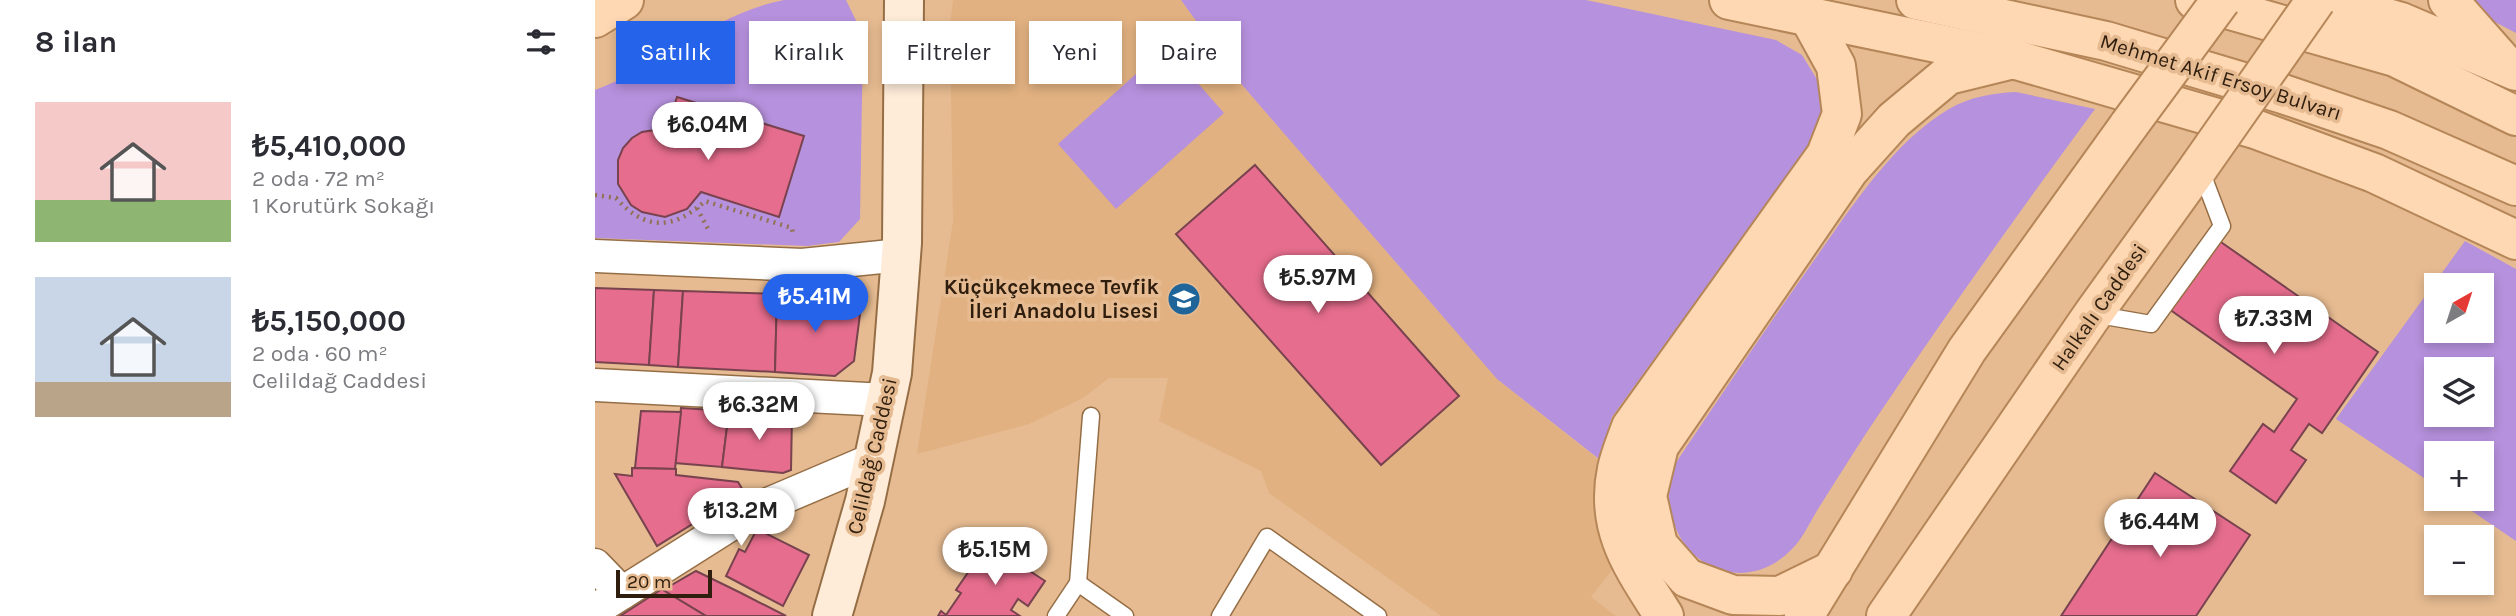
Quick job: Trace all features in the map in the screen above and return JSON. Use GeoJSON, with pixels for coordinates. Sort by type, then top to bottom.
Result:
{"type":"FeatureCollection","features":[{"type":"Feature","properties":{"kind":"main road"},"geometry":{"type":"LineString","coordinates":[[595,18],[624,0]]}},
{"type":"Feature","properties":{"kind":"main road"},"geometry":{"type":"LineString","coordinates":[[1728,0],[2013,59],[2255,129],[2374,173],[2516,240]]}},
{"type":"Feature","properties":{"kind":"main road","name":"Mehmet Akif Ersoy Bulvarı"},"geometry":{"type":"LineString","coordinates":[[1916,0],[2106,41],[2283,94],[2389,130],[2516,187]]}},
{"type":"Feature","properties":{"kind":"main road"},"geometry":{"type":"LineString","coordinates":[[2196,0],[2395,57],[2516,116]]}},
{"type":"Feature","properties":{"kind":"main road"},"geometry":{"type":"LineString","coordinates":[[1804,616],[1967,350],[2221,0]]}},
{"type":"Feature","properties":{"kind":"main road","name":"Halkalı Caddesi"},"geometry":{"type":"LineString","coordinates":[[1886,616],[2093,314],[2316,0]]}},
{"type":"Feature","properties":{"kind":"main road"},"geometry":{"type":"LineString","coordinates":[[2324,0],[2402,23],[2511,69]]}},
{"type":"Feature","properties":{"kind":"main road"},"geometry":{"type":"LineString","coordinates":[[2448,0],[2511,69]]}},
{"type":"Feature","properties":{"kind":"main road"},"geometry":{"type":"LineString","coordinates":[[1664,616],[1623,549],[1614,512],[1616,470],[1631,427],[1826,155],[1842,114],[1836,66],[1809,17]]}},
{"type":"Feature","properties":{"kind":"main road"},"geometry":{"type":"LineString","coordinates":[[1833,570],[1780,596],[1733,595],[1687,578],[1658,545],[1647,496],[1659,446],[1849,170],[1894,120],[1948,75],[2013,59]]}},
{"type":"Feature","properties":{"kind":"street","name":"Celildağ Caddesi"},"geometry":{"type":"LineString","coordinates":[[832,616],[865,500],[892,373],[901,255],[904,0]]}},
{"type":"Feature","properties":{"kind":"street"},"geometry":{"type":"LineString","coordinates":[[595,256],[802,265],[901,255]]}},
{"type":"Feature","properties":{"kind":"street"},"geometry":{"type":"LineString","coordinates":[[595,385],[887,400]]}},
{"type":"Feature","properties":{"kind":"street"},"geometry":{"type":"LineString","coordinates":[[595,610],[752,510],[874,459]]}},
{"type":"Feature","properties":{"kind":"street"},"geometry":{"type":"LineString","coordinates":[[595,565],[622,593]]}},
{"type":"Feature","properties":{"kind":"lane"},"geometry":{"type":"LineString","coordinates":[[2093,314],[2151,324],[2223,226],[2199,167]]}},
{"type":"Feature","properties":{"kind":"lane"},"geometry":{"type":"LineString","coordinates":[[1056,616],[1078,583],[1091,416]]}},
{"type":"Feature","properties":{"kind":"lane"},"geometry":{"type":"LineString","coordinates":[[1220,616],[1267,537],[1378,616]]}},
{"type":"Feature","properties":{"kind":"lane"},"geometry":{"type":"LineString","coordinates":[[1078,583],[1125,616]]}},
{"type":"Feature","properties":{"kind":"path"},"geometry":{"type":"LineString","coordinates":[[595,195],[616,198],[639,219],[652,222],[678,220],[689,215],[705,201],[792,228],[802,265]]}},
{"type":"Feature","properties":{"kind":"shaded area"},"geometry":{"type":"Polygon","coordinates":[[[784,0],[846,0],[856,21],[749,21],[749,84],[862,84],[860,219],[839,242],[807,246],[595,238],[595,90],[616,81],[616,84],[735,84],[735,21],[724,21],[784,0]]]}},
{"type":"Feature","properties":{"kind":"shaded area","name":"Küçükçekmece Tevfik İleri Anadolu Lisesi"},"geometry":{"type":"Polygon","coordinates":[[[953,0],[1181,0],[1196,21],[1136,21],[1136,84],[1241,83],[1497,379],[1608,467],[1616,565],[1591,597],[1616,616],[1441,616],[1269,493],[1261,471],[1159,421],[1168,378],[1109,378],[1083,398],[1029,424],[917,454],[953,221],[951,84],[1015,84],[1015,21],[950,21],[953,0]]]}},
{"type":"Feature","properties":{"kind":"shaded area"},"geometry":{"type":"Polygon","coordinates":[[[1181,0],[1586,0],[1776,40],[1802,55],[1818,81],[1823,113],[1812,141],[1612,417],[1599,459],[1497,379],[1243,86],[1241,21],[1196,21],[1181,0]]]}},
{"type":"Feature","properties":{"kind":"shaded area"},"geometry":{"type":"Polygon","coordinates":[[[2470,0],[2516,0],[2516,33],[2493,21],[2470,0]]]}},
{"type":"Feature","properties":{"kind":"shaded area"},"geometry":{"type":"Polygon","coordinates":[[[1136,74],[1136,84],[1199,84],[1224,113],[1116,209],[1058,144],[1136,74]]]}},
{"type":"Feature","properties":{"kind":"shaded area"},"geometry":{"type":"Polygon","coordinates":[[[2016,92],[2095,109],[1907,373],[1796,545],[1773,564],[1753,572],[1733,573],[1714,567],[1697,557],[1683,541],[1673,521],[1669,494],[1673,467],[1761,337],[1859,198],[1910,139],[1949,109],[1965,101],[1998,93],[2016,92]]]}},
{"type":"Feature","properties":{"kind":"shaded area"},"geometry":{"type":"Polygon","coordinates":[[[2465,241],[2516,269],[2516,541],[2472,511],[2494,511],[2494,441],[2424,441],[2424,478],[2336,419],[2424,298],[2424,343],[2494,343],[2494,273],[2442,273],[2465,241]]]}},
{"type":"Feature","properties":{"kind":"building"},"geometry":{"type":"Polygon","coordinates":[[[677,97],[804,136],[779,217],[701,192],[687,209],[665,217],[642,212],[631,205],[618,184],[618,160],[623,148],[642,132],[667,128],[677,97]]]}},
{"type":"Feature","properties":{"kind":"building"},"geometry":{"type":"Polygon","coordinates":[[[1255,165],[1459,396],[1381,465],[1176,234],[1255,165]]]}},
{"type":"Feature","properties":{"kind":"building"},"geometry":{"type":"Polygon","coordinates":[[[2218,240],[2378,352],[2322,433],[2309,424],[2291,450],[2306,460],[2276,503],[2230,471],[2263,424],[2274,432],[2297,399],[2169,309],[2218,240]]]}},
{"type":"Feature","properties":{"kind":"building"},"geometry":{"type":"Polygon","coordinates":[[[595,288],[654,290],[649,365],[595,362],[595,288]]]}},
{"type":"Feature","properties":{"kind":"building"},"geometry":{"type":"Polygon","coordinates":[[[654,290],[683,291],[678,367],[649,365],[654,290]]]}},
{"type":"Feature","properties":{"kind":"building"},"geometry":{"type":"Polygon","coordinates":[[[683,291],[777,294],[775,372],[678,367],[683,291]]]}},
{"type":"Feature","properties":{"kind":"building"},"geometry":{"type":"Polygon","coordinates":[[[777,294],[843,296],[860,314],[854,361],[835,376],[775,372],[777,294]]]}},
{"type":"Feature","properties":{"kind":"building"},"geometry":{"type":"Polygon","coordinates":[[[681,408],[729,411],[722,467],[675,463],[681,408]]]}},
{"type":"Feature","properties":{"kind":"building"},"geometry":{"type":"Polygon","coordinates":[[[641,411],[681,412],[675,469],[635,468],[641,411]]]}},
{"type":"Feature","properties":{"kind":"building"},"geometry":{"type":"Polygon","coordinates":[[[729,411],[792,415],[791,470],[783,473],[722,467],[729,411]]]}},
{"type":"Feature","properties":{"kind":"building"},"geometry":{"type":"Polygon","coordinates":[[[632,468],[676,469],[676,475],[738,482],[744,492],[657,546],[615,474],[632,476],[632,468]]]}},
{"type":"Feature","properties":{"kind":"building"},"geometry":{"type":"Polygon","coordinates":[[[2155,473],[2250,535],[2196,616],[2061,616],[2155,473]]]}},
{"type":"Feature","properties":{"kind":"building"},"geometry":{"type":"Polygon","coordinates":[[[757,529],[809,555],[783,606],[726,576],[739,549],[745,552],[757,529]]]}},
{"type":"Feature","properties":{"kind":"building"},"geometry":{"type":"Polygon","coordinates":[[[992,546],[1045,581],[1028,606],[1018,599],[1011,610],[1020,616],[938,616],[941,611],[946,615],[961,593],[956,590],[980,555],[984,558],[992,546]]]}},
{"type":"Feature","properties":{"kind":"building"},"geometry":{"type":"Polygon","coordinates":[[[696,571],[786,616],[706,616],[663,590],[696,571]]]}},
{"type":"Feature","properties":{"kind":"building"},"geometry":{"type":"Polygon","coordinates":[[[663,590],[706,616],[620,616],[663,590]]]}},
{"type":"Feature","properties":{"kind":"place","name":"Küçükçekmece Tevfik İleri Anadolu Lisesi"},"geometry":{"type":"Point","coordinates":[1184,299]}}]}
